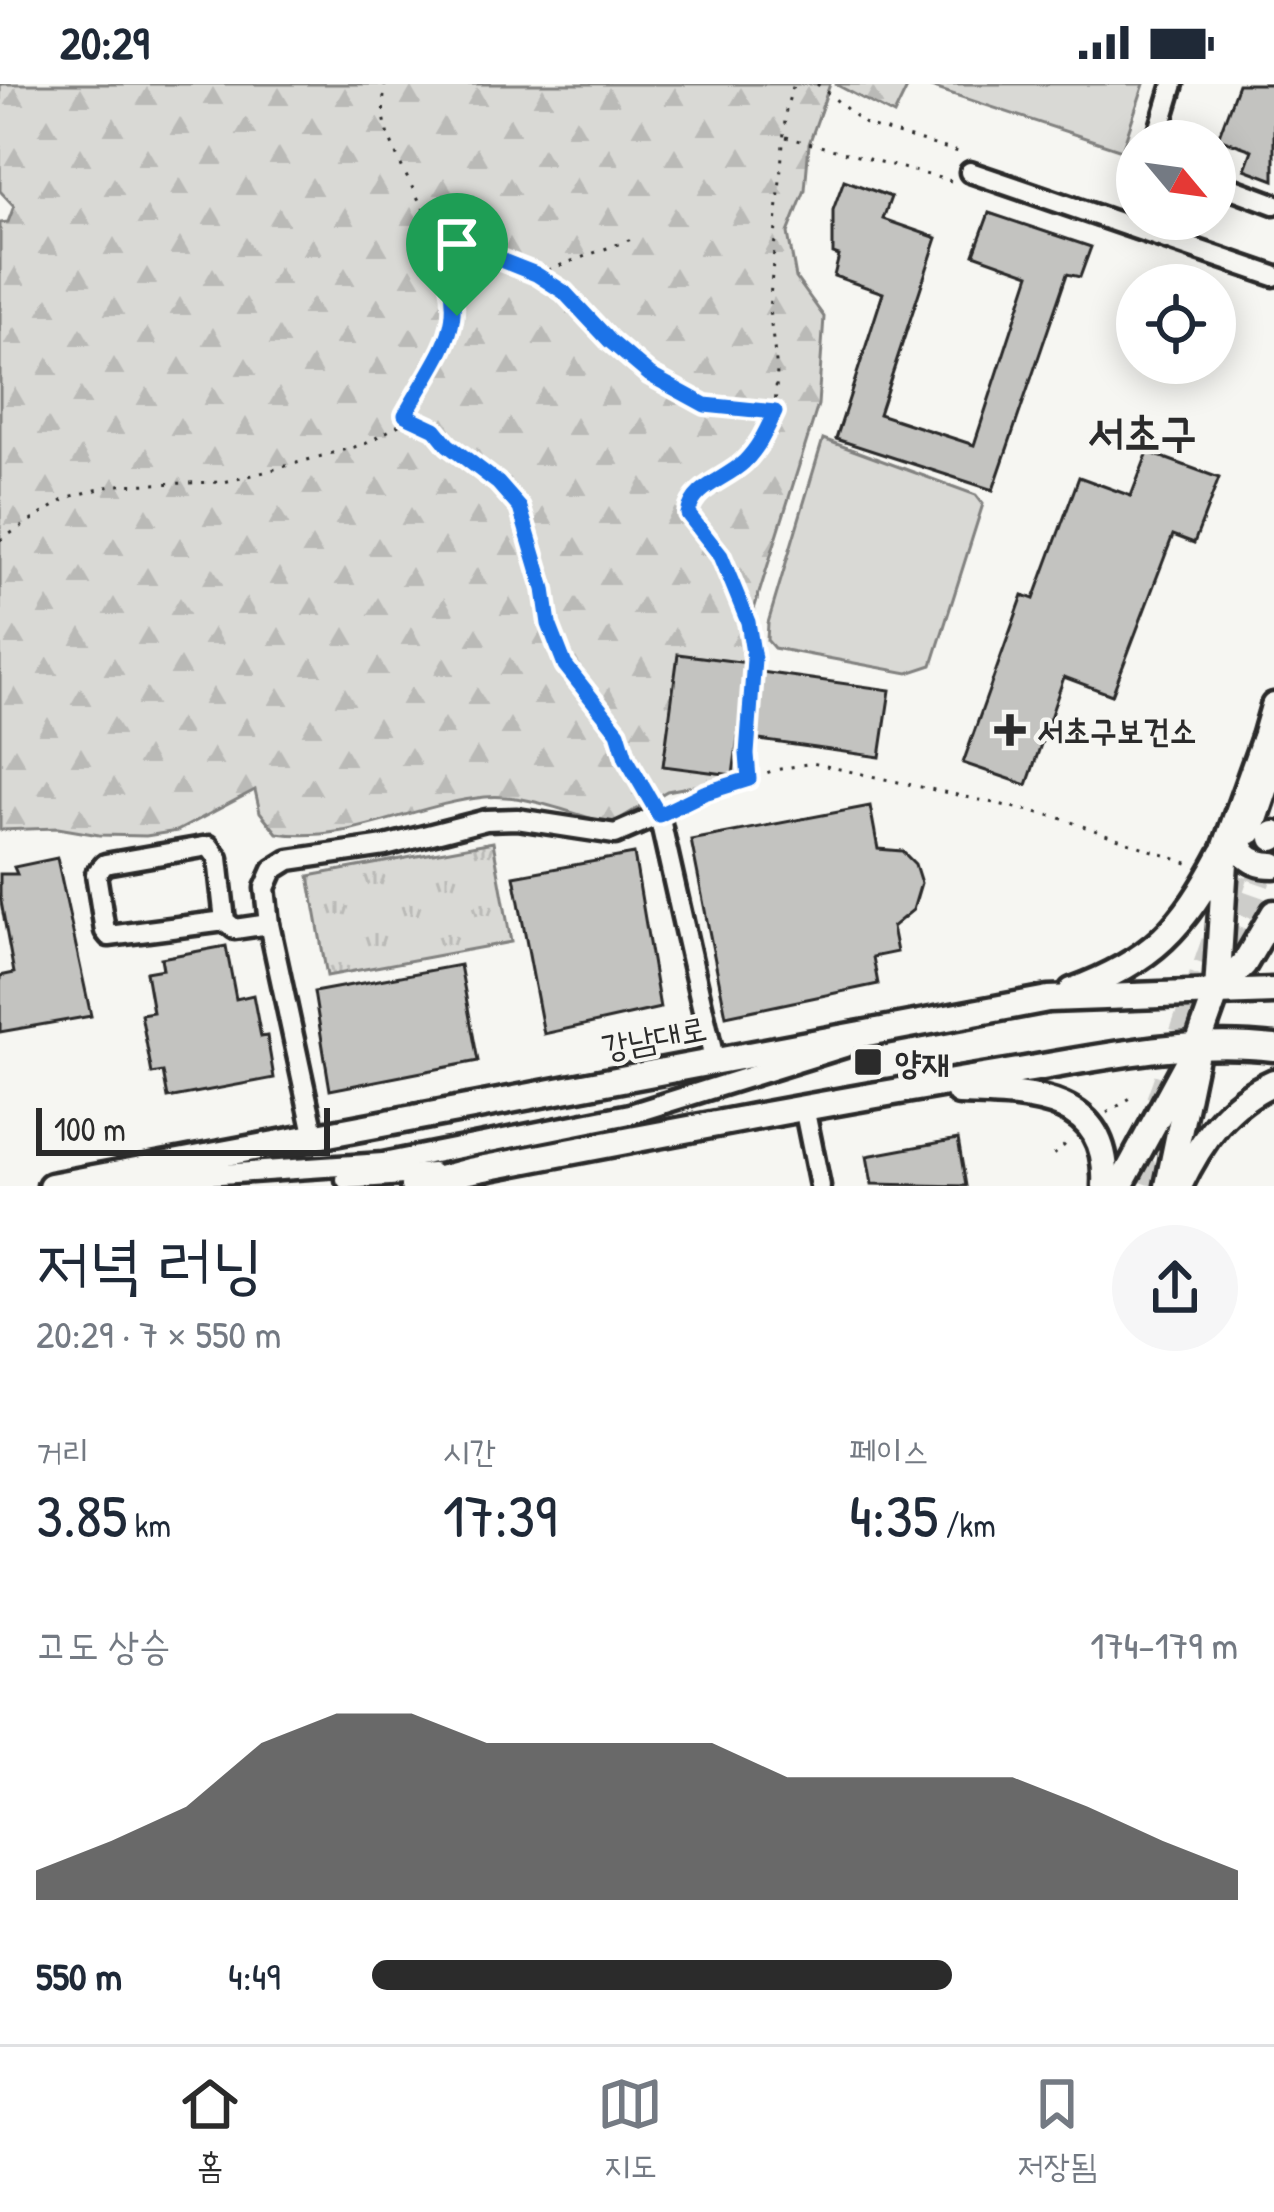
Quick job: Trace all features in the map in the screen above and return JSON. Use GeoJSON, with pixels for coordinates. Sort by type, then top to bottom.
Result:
{"type":"FeatureCollection","features":[{"type":"Feature","properties":{"kind":"main road"},"geometry":{"type":"LineString","coordinates":[[1266,835],[1274,706]]}},
{"type":"Feature","properties":{"kind":"main road"},"geometry":{"type":"LineString","coordinates":[[1048,999],[1118,972],[1157,946],[1194,904],[1269,752]]}},
{"type":"Feature","properties":{"kind":"main road"},"geometry":{"type":"LineString","coordinates":[[1269,752],[1238,839],[1249,859],[1274,866]]}},
{"type":"Feature","properties":{"kind":"main road"},"geometry":{"type":"LineString","coordinates":[[1168,1186],[1197,1047],[1217,991],[1226,846]]}},
{"type":"Feature","properties":{"kind":"main road"},"geometry":{"type":"LineString","coordinates":[[1217,991],[1244,964],[1274,913]]}},
{"type":"Feature","properties":{"kind":"main road","name":"강남대로"},"geometry":{"type":"LineString","coordinates":[[51,1186],[1048,999],[1274,991]]}},
{"type":"Feature","properties":{"kind":"main road"},"geometry":{"type":"LineString","coordinates":[[1120,1186],[1197,1047]]}},
{"type":"Feature","properties":{"kind":"main road"},"geometry":{"type":"LineString","coordinates":[[412,1186],[469,1171],[902,1090],[1117,1056],[1197,1047],[1274,1048]]}},
{"type":"Feature","properties":{"kind":"main road"},"geometry":{"type":"LineString","coordinates":[[1179,1186],[1218,1122],[1247,1096],[1274,1082]]}},
{"type":"Feature","properties":{"kind":"main road"},"geometry":{"type":"LineString","coordinates":[[902,1090],[1013,1093],[1049,1099],[1078,1115],[1098,1138],[1106,1166],[1105,1186]]}},
{"type":"Feature","properties":{"kind":"street"},"geometry":{"type":"LineString","coordinates":[[1162,120],[1173,84]]}},
{"type":"Feature","properties":{"kind":"street"},"geometry":{"type":"LineString","coordinates":[[970,172],[1274,276]]}},
{"type":"Feature","properties":{"kind":"street"},"geometry":{"type":"LineString","coordinates":[[1236,190],[1274,204]]}},
{"type":"Feature","properties":{"kind":"street"},"geometry":{"type":"LineString","coordinates":[[315,1138],[268,925],[265,888],[273,870],[289,860],[385,846],[486,820],[517,819],[615,834],[659,815],[714,1059]]}},
{"type":"Feature","properties":{"kind":"street"},"geometry":{"type":"LineString","coordinates":[[225,921],[109,937],[96,874],[105,864],[209,846],[218,858],[225,921],[235,929],[268,925]]}},
{"type":"Feature","properties":{"kind":"street"},"geometry":{"type":"LineString","coordinates":[[80,1182],[352,1168],[405,1158],[630,1114],[917,1022]]}},
{"type":"Feature","properties":{"kind":"street"},"geometry":{"type":"LineString","coordinates":[[804,1107],[820,1186]]}},
{"type":"Feature","properties":{"kind":"street"},"geometry":{"type":"LineString","coordinates":[[251,1186],[469,1171]]}},
{"type":"Feature","properties":{"kind":"path"},"geometry":{"type":"LineString","coordinates":[[385,84],[383,118],[451,274],[457,316],[405,415],[435,429],[520,508],[544,589],[549,624],[565,665],[618,732],[626,758],[659,815],[704,793],[812,763],[1058,817],[1200,868]]}},
{"type":"Feature","properties":{"kind":"path"},"geometry":{"type":"LineString","coordinates":[[749,779],[754,659],[748,622],[721,556],[688,514],[690,502],[703,489],[740,466],[760,443],[775,412],[777,370],[769,310],[786,108],[794,84]]}},
{"type":"Feature","properties":{"kind":"path"},"geometry":{"type":"LineString","coordinates":[[784,136],[955,182],[970,172],[968,154],[866,124],[817,84]]}},
{"type":"Feature","properties":{"kind":"path"},"geometry":{"type":"LineString","coordinates":[[435,234],[536,274],[564,292],[650,375],[705,405],[775,412]]}},
{"type":"Feature","properties":{"kind":"path"},"geometry":{"type":"LineString","coordinates":[[536,274],[637,237]]}},
{"type":"Feature","properties":{"kind":"path"},"geometry":{"type":"LineString","coordinates":[[0,540],[69,496],[115,485],[224,482],[365,444],[399,425],[443,348]]}},
{"type":"Feature","properties":{"kind":"path"},"geometry":{"type":"LineString","coordinates":[[1103,1115],[1135,1095]]}},
{"type":"Feature","properties":{"kind":"path"},"geometry":{"type":"LineString","coordinates":[[1054,1155],[1073,1136]]}},
{"type":"Feature","properties":{"kind":"green space"},"geometry":{"type":"Polygon","coordinates":[[[0,84],[830,84],[809,144],[805,190],[788,233],[796,278],[824,317],[818,405],[745,638],[754,653],[737,778],[667,791],[611,824],[532,801],[485,797],[330,833],[277,833],[260,812],[255,790],[177,831],[146,836],[58,828],[0,830],[0,223],[8,222],[14,206],[0,191],[0,84]]]}},
{"type":"Feature","properties":{"kind":"green space"},"geometry":{"type":"Polygon","coordinates":[[[835,84],[909,84],[894,115],[835,84]]]}},
{"type":"Feature","properties":{"kind":"green space"},"geometry":{"type":"Polygon","coordinates":[[[922,84],[1144,84],[1132,120],[1116,120],[1116,148],[922,84]]]}},
{"type":"Feature","properties":{"kind":"green space"},"geometry":{"type":"Polygon","coordinates":[[[823,439],[976,495],[983,504],[932,665],[908,673],[774,648],[767,640],[823,439]]]}},
{"type":"Feature","properties":{"kind":"green space"},"geometry":{"type":"Polygon","coordinates":[[[493,842],[511,942],[327,976],[309,876],[493,842]]]}},
{"type":"Feature","properties":{"kind":"building"},"geometry":{"type":"Polygon","coordinates":[[[1238,84],[1274,84],[1274,180],[1245,169],[1252,150],[1236,144],[1236,120],[1225,120],[1238,84]]]}},
{"type":"Feature","properties":{"kind":"building"},"geometry":{"type":"Polygon","coordinates":[[[844,180],[891,197],[883,219],[937,238],[879,414],[974,445],[1030,274],[974,254],[989,213],[1091,247],[1080,277],[1067,274],[993,490],[836,439],[883,293],[834,276],[839,256],[833,254],[833,210],[844,180]]]}},
{"type":"Feature","properties":{"kind":"building"},"geometry":{"type":"Polygon","coordinates":[[[1148,452],[1219,478],[1194,543],[1173,535],[1112,695],[1064,677],[1027,785],[963,763],[1023,595],[1034,599],[1079,477],[1131,496],[1148,452]]]}},
{"type":"Feature","properties":{"kind":"building"},"geometry":{"type":"Polygon","coordinates":[[[678,654],[748,663],[747,670],[890,690],[880,757],[738,737],[733,775],[663,766],[678,654]]]}},
{"type":"Feature","properties":{"kind":"building"},"geometry":{"type":"Polygon","coordinates":[[[870,806],[878,849],[902,851],[915,864],[921,883],[913,910],[892,927],[897,952],[873,957],[878,984],[726,1016],[691,840],[870,806]]]}},
{"type":"Feature","properties":{"kind":"building"},"geometry":{"type":"Polygon","coordinates":[[[634,854],[660,1008],[544,1034],[514,876],[634,854]]]}},
{"type":"Feature","properties":{"kind":"building"},"geometry":{"type":"Polygon","coordinates":[[[57,858],[91,1016],[0,1032],[0,976],[14,973],[0,874],[17,874],[14,867],[57,858]]]}},
{"type":"Feature","properties":{"kind":"building"},"geometry":{"type":"Polygon","coordinates":[[[226,946],[236,999],[253,995],[274,1078],[168,1098],[163,1072],[152,1074],[141,1014],[153,1012],[146,972],[163,969],[161,958],[226,946]]]}},
{"type":"Feature","properties":{"kind":"building"},"geometry":{"type":"Polygon","coordinates":[[[460,965],[478,1061],[330,1090],[314,992],[460,965]]]}},
{"type":"Feature","properties":{"kind":"building"},"geometry":{"type":"Polygon","coordinates":[[[958,1139],[966,1186],[872,1184],[867,1156],[958,1139]]]}},
{"type":"Feature","properties":{"kind":"tunnel"},"geometry":{"type":"LineString","coordinates":[[1222,985],[1273,838]]}},
{"type":"Feature","properties":{"kind":"tunnel"},"geometry":{"type":"LineString","coordinates":[[1158,1101],[1249,839]]}},
{"type":"Feature","properties":{"kind":"tunnel"},"geometry":{"type":"LineString","coordinates":[[1152,1186],[1171,1132]]}},
{"type":"Feature","properties":{"kind":"place","name":"서초구보건소"},"geometry":{"type":"Point","coordinates":[1010,730]}},
{"type":"Feature","properties":{"kind":"place","name":"양재"},"geometry":{"type":"Point","coordinates":[868,1062]}},
{"type":"Feature","properties":{"kind":"district","name":"서초구"},"geometry":{"type":"Point","coordinates":[1142,431]}},
{"type":"Feature","properties":{"kind":"route"},"geometry":{"type":"LineString","coordinates":[[435,234],[536,274],[564,292],[650,375],[705,405],[775,412],[760,443],[740,466],[703,489],[690,502],[688,514],[721,556],[748,622],[754,659],[749,779],[704,793],[659,815],[626,758],[618,732],[565,665],[549,624],[539,567],[520,508],[435,429],[405,415],[457,316],[451,274],[435,234]]}}]}
